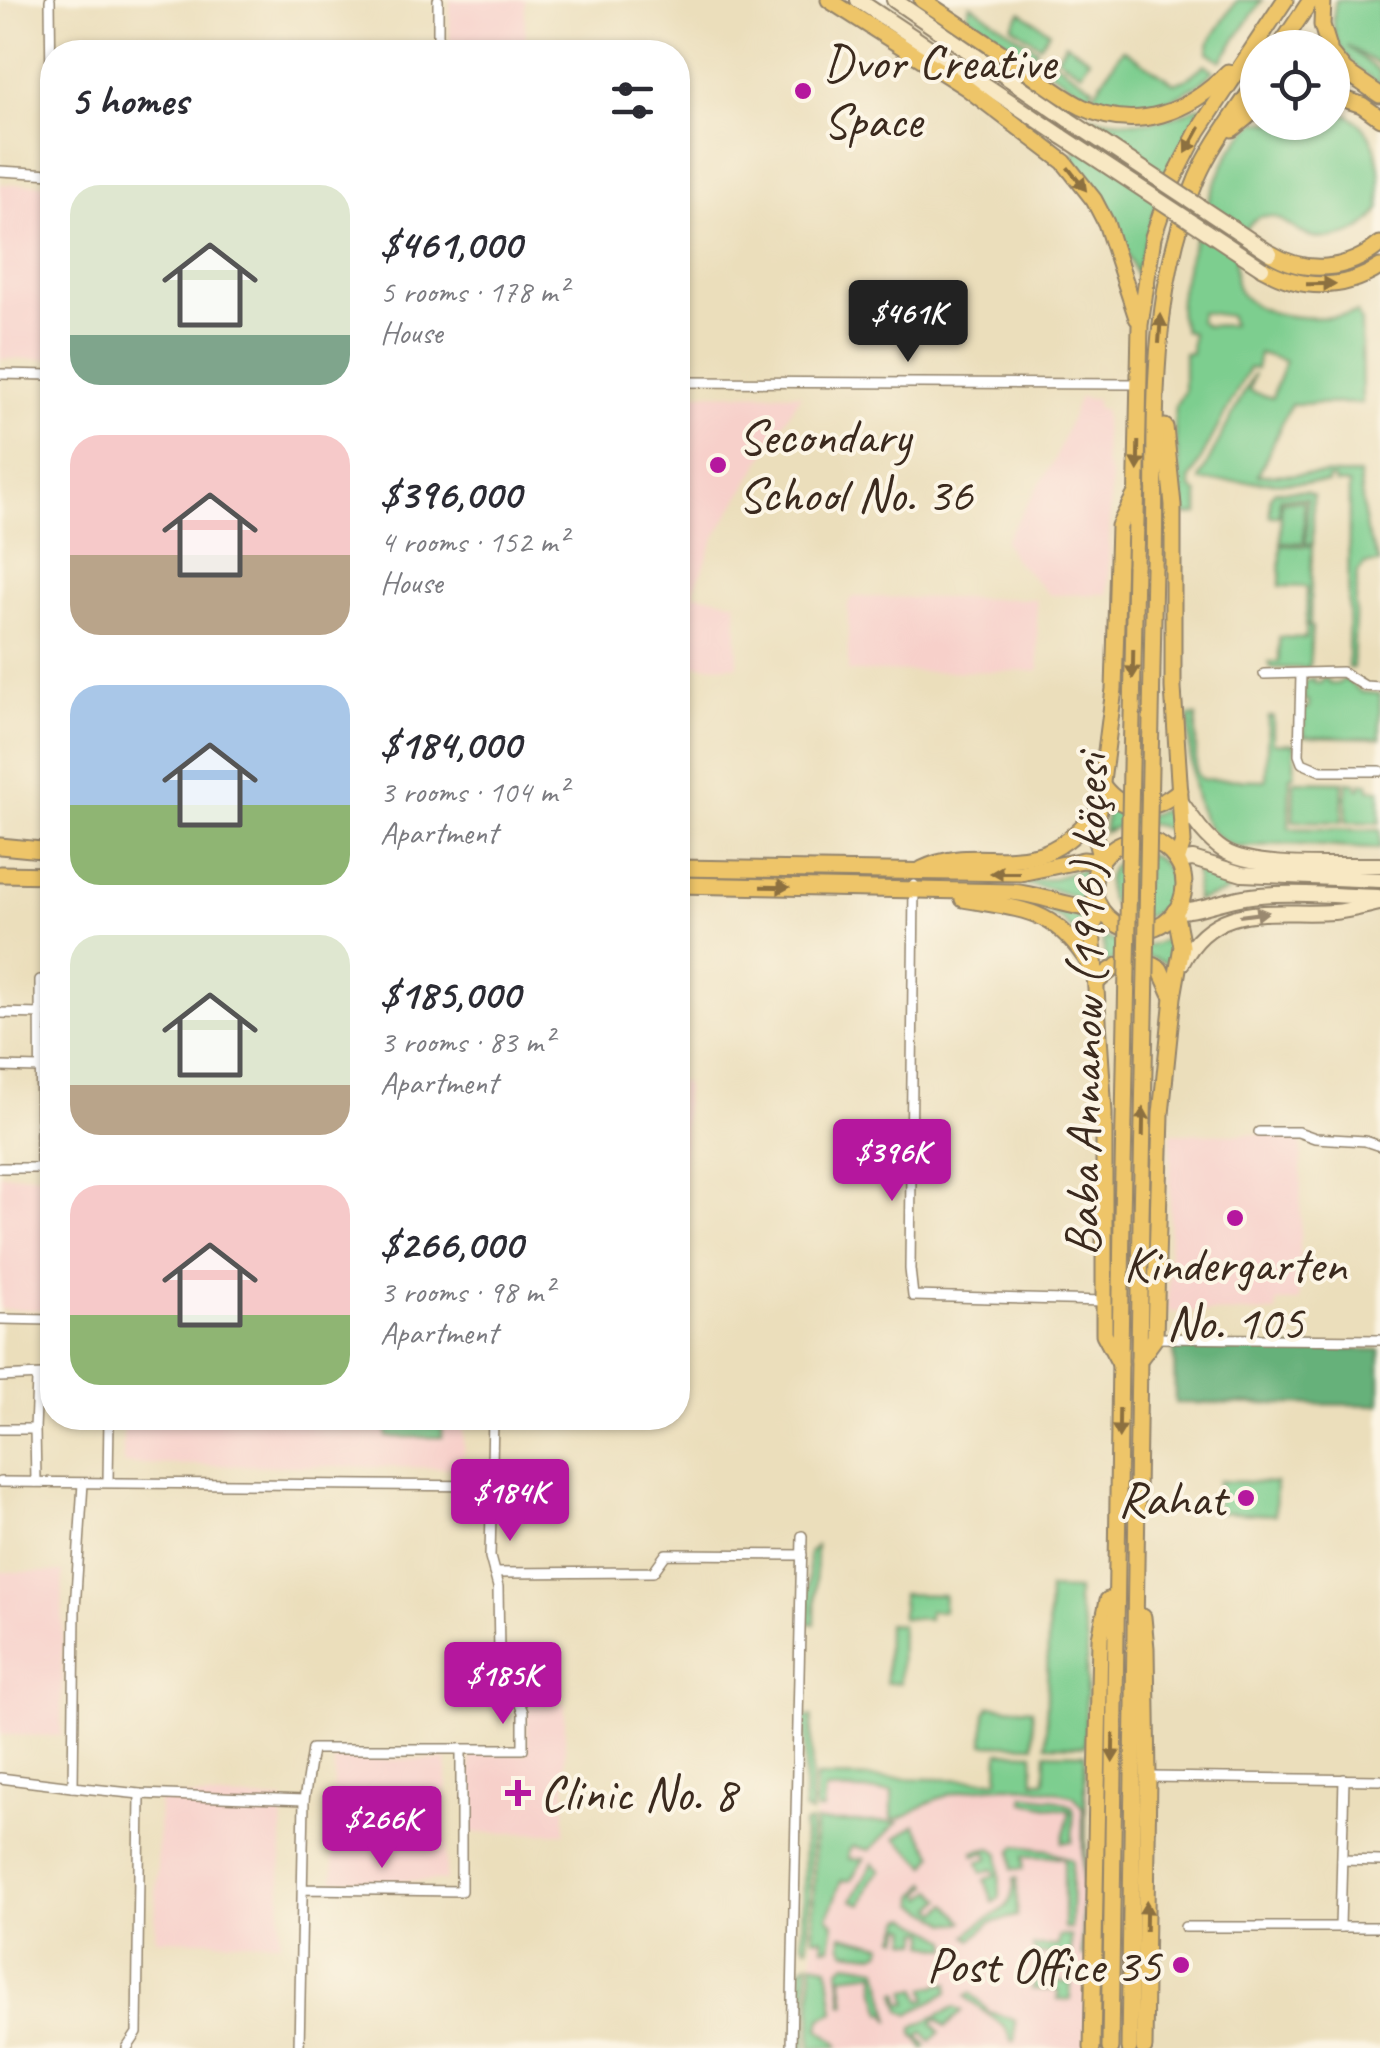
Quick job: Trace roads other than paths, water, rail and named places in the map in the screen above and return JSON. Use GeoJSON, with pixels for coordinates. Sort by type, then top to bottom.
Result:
{"type":"FeatureCollection","features":[{"type":"Feature","properties":{"kind":"main road"},"geometry":{"type":"LineString","coordinates":[[828,0],[966,88],[1064,162],[1094,200],[1106,223],[1140,326]]}},
{"type":"Feature","properties":{"kind":"main road"},"geometry":{"type":"LineString","coordinates":[[858,0],[1262,268],[1297,283],[1319,285],[1351,281],[1380,267]]}},
{"type":"Feature","properties":{"kind":"main road"},"geometry":{"type":"LineString","coordinates":[[894,0],[1270,253],[1291,263],[1319,268],[1350,263],[1380,244]]}},
{"type":"Feature","properties":{"kind":"main road"},"geometry":{"type":"LineString","coordinates":[[922,0],[1074,103],[1109,116],[1154,117],[1187,106],[1240,61]]}},
{"type":"Feature","properties":{"kind":"main road","name":"Baba Annanow (1916) köçesi"},"geometry":{"type":"LineString","coordinates":[[1265,30],[1285,0]]}},
{"type":"Feature","properties":{"kind":"main road"},"geometry":{"type":"LineString","coordinates":[[1291,30],[1311,0]]}},
{"type":"Feature","properties":{"kind":"main road"},"geometry":{"type":"LineString","coordinates":[[1323,0],[1324,30]]}},
{"type":"Feature","properties":{"kind":"main road","name":"Baba Annanow (1916) köçesi"},"geometry":{"type":"LineString","coordinates":[[1110,2048],[1140,326],[1150,251],[1171,184],[1198,131],[1240,68]]}},
{"type":"Feature","properties":{"kind":"main road"},"geometry":{"type":"LineString","coordinates":[[1350,76],[1380,95]]}},
{"type":"Feature","properties":{"kind":"main road"},"geometry":{"type":"LineString","coordinates":[[1350,101],[1380,118]]}},
{"type":"Feature","properties":{"kind":"main road","name":"Baba Annanow (1916) köçesi"},"geometry":{"type":"LineString","coordinates":[[1129,2048],[1138,1360],[1160,326],[1170,254],[1194,187],[1240,108]]}},
{"type":"Feature","properties":{"kind":"main road"},"geometry":{"type":"LineString","coordinates":[[1215,146],[1240,124]]}},
{"type":"Feature","properties":{"kind":"main road"},"geometry":{"type":"LineString","coordinates":[[1159,386],[1174,505],[1173,688],[1183,842],[1177,861]]}},
{"type":"Feature","properties":{"kind":"main road"},"geometry":{"type":"LineString","coordinates":[[1101,862],[1095,836],[1114,689],[1119,526],[1137,491]]}},
{"type":"Feature","properties":{"kind":"main road"},"geometry":{"type":"LineString","coordinates":[[1103,786],[1116,799],[1136,808],[1181,796]]}},
{"type":"Feature","properties":{"kind":"main road"},"geometry":{"type":"LineString","coordinates":[[1181,796],[1209,838],[1232,855],[1264,861],[1380,865]]}},
{"type":"Feature","properties":{"kind":"main road"},"geometry":{"type":"LineString","coordinates":[[914,872],[946,858],[1044,853],[1070,838],[1099,810]]}},
{"type":"Feature","properties":{"kind":"main road"},"geometry":{"type":"LineString","coordinates":[[1120,1364],[1104,1334],[1104,1113],[1092,927],[1101,910],[1094,882],[1101,862],[1117,846],[1139,840],[1160,846],[1177,861],[1184,886],[1175,912],[1182,938],[1162,1114],[1155,1338],[1138,1360]]}},
{"type":"Feature","properties":{"kind":"main road"},"geometry":{"type":"LineString","coordinates":[[0,846],[40,851]]}},
{"type":"Feature","properties":{"kind":"main road"},"geometry":{"type":"LineString","coordinates":[[0,854],[40,853]]}},
{"type":"Feature","properties":{"kind":"main road"},"geometry":{"type":"LineString","coordinates":[[1177,861],[1194,859],[1242,874],[1380,880]]}},
{"type":"Feature","properties":{"kind":"main road"},"geometry":{"type":"LineString","coordinates":[[690,868],[1021,873],[1083,860],[1101,862]]}},
{"type":"Feature","properties":{"kind":"main road"},"geometry":{"type":"LineString","coordinates":[[0,874],[40,875]]}},
{"type":"Feature","properties":{"kind":"main road"},"geometry":{"type":"LineString","coordinates":[[690,885],[1034,894],[1101,910],[1121,926],[1138,930],[1155,927],[1175,912],[1195,911],[1243,898],[1268,895],[1380,900]]}},
{"type":"Feature","properties":{"kind":"main road"},"geometry":{"type":"LineString","coordinates":[[914,890],[1039,914],[1062,928],[1094,976]]}},
{"type":"Feature","properties":{"kind":"main road"},"geometry":{"type":"LineString","coordinates":[[1179,968],[1197,940],[1238,916],[1263,911],[1335,912],[1380,900]]}},
{"type":"Feature","properties":{"kind":"main road"},"geometry":{"type":"LineString","coordinates":[[1094,976],[1136,961],[1160,969],[1173,996]]}},
{"type":"Feature","properties":{"kind":"main road"},"geometry":{"type":"LineString","coordinates":[[1136,1561],[1146,1648],[1144,2048]]}},
{"type":"Feature","properties":{"kind":"main road"},"geometry":{"type":"LineString","coordinates":[[1092,2048],[1100,1638],[1116,1562]]}},
{"type":"Feature","properties":{"kind":"street"},"geometry":{"type":"LineString","coordinates":[[50,0],[50,40]]}},
{"type":"Feature","properties":{"kind":"street"},"geometry":{"type":"LineString","coordinates":[[438,0],[438,40]]}},
{"type":"Feature","properties":{"kind":"street"},"geometry":{"type":"LineString","coordinates":[[0,172],[40,174]]}},
{"type":"Feature","properties":{"kind":"street"},"geometry":{"type":"LineString","coordinates":[[0,374],[40,374]]}},
{"type":"Feature","properties":{"kind":"street"},"geometry":{"type":"LineString","coordinates":[[690,382],[1138,384]]}},
{"type":"Feature","properties":{"kind":"street"},"geometry":{"type":"LineString","coordinates":[[1264,674],[1342,672],[1365,686],[1380,688]]}},
{"type":"Feature","properties":{"kind":"street"},"geometry":{"type":"LineString","coordinates":[[1301,674],[1302,763],[1321,770],[1380,771]]}},
{"type":"Feature","properties":{"kind":"street"},"geometry":{"type":"LineString","coordinates":[[914,872],[910,1270],[913,1296],[1104,1302]]}},
{"type":"Feature","properties":{"kind":"street"},"geometry":{"type":"LineString","coordinates":[[0,1013],[40,1014]]}},
{"type":"Feature","properties":{"kind":"street"},"geometry":{"type":"LineString","coordinates":[[0,1067],[40,1068]]}},
{"type":"Feature","properties":{"kind":"street"},"geometry":{"type":"LineString","coordinates":[[1259,1132],[1298,1132],[1315,1138],[1380,1146]]}},
{"type":"Feature","properties":{"kind":"street"},"geometry":{"type":"LineString","coordinates":[[0,1168],[40,1168]]}},
{"type":"Feature","properties":{"kind":"street"},"geometry":{"type":"LineString","coordinates":[[0,1319],[40,1320]]}},
{"type":"Feature","properties":{"kind":"street"},"geometry":{"type":"LineString","coordinates":[[1155,1338],[1380,1340]]}},
{"type":"Feature","properties":{"kind":"street"},"geometry":{"type":"LineString","coordinates":[[0,1377],[40,1374]]}},
{"type":"Feature","properties":{"kind":"street"},"geometry":{"type":"LineString","coordinates":[[36,1482],[36,1386],[40,1382]]}},
{"type":"Feature","properties":{"kind":"street"},"geometry":{"type":"LineString","coordinates":[[0,1428],[35,1429]]}},
{"type":"Feature","properties":{"kind":"street"},"geometry":{"type":"LineString","coordinates":[[108,1481],[110,1430]]}},
{"type":"Feature","properties":{"kind":"street"},"geometry":{"type":"LineString","coordinates":[[299,2048],[304,1800],[312,1750],[523,1748],[522,1712],[499,1656],[498,1588],[490,1557],[494,1430]]}},
{"type":"Feature","properties":{"kind":"street"},"geometry":{"type":"LineString","coordinates":[[0,1482],[492,1486]]}},
{"type":"Feature","properties":{"kind":"street"},"geometry":{"type":"LineString","coordinates":[[73,1787],[75,1610],[83,1483]]}},
{"type":"Feature","properties":{"kind":"street"},"geometry":{"type":"LineString","coordinates":[[791,2048],[802,1536]]}},
{"type":"Feature","properties":{"kind":"street"},"geometry":{"type":"LineString","coordinates":[[494,1573],[654,1572],[666,1554],[802,1555]]}},
{"type":"Feature","properties":{"kind":"street"},"geometry":{"type":"LineString","coordinates":[[303,1889],[461,1890],[461,1749]]}},
{"type":"Feature","properties":{"kind":"street"},"geometry":{"type":"LineString","coordinates":[[1148,1777],[1380,1780]]}},
{"type":"Feature","properties":{"kind":"street"},"geometry":{"type":"LineString","coordinates":[[0,1778],[140,1794],[304,1800]]}},
{"type":"Feature","properties":{"kind":"street"},"geometry":{"type":"LineString","coordinates":[[1340,1926],[1344,1779]]}},
{"type":"Feature","properties":{"kind":"street"},"geometry":{"type":"LineString","coordinates":[[128,2048],[137,2033],[140,1794]]}},
{"type":"Feature","properties":{"kind":"street"},"geometry":{"type":"LineString","coordinates":[[1342,1860],[1380,1861]]}},
{"type":"Feature","properties":{"kind":"street"},"geometry":{"type":"LineString","coordinates":[[1185,1927],[1380,1927]]}},
{"type":"Feature","properties":{"kind":"place","name":"Dvor Creative Space"},"geometry":{"type":"Point","coordinates":[803,91]}},
{"type":"Feature","properties":{"kind":"place","name":"Secondary School No. 36"},"geometry":{"type":"Point","coordinates":[718,465]}},
{"type":"Feature","properties":{"kind":"place","name":"Kindergarten No. 105"},"geometry":{"type":"Point","coordinates":[1235,1218]}},
{"type":"Feature","properties":{"kind":"place","name":"Rahat"},"geometry":{"type":"Point","coordinates":[1246,1498]}},
{"type":"Feature","properties":{"kind":"place","name":"Clinic No. 8"},"geometry":{"type":"Point","coordinates":[518,1793]}},
{"type":"Feature","properties":{"kind":"place","name":"Post Office 35"},"geometry":{"type":"Point","coordinates":[1181,1965]}}]}
